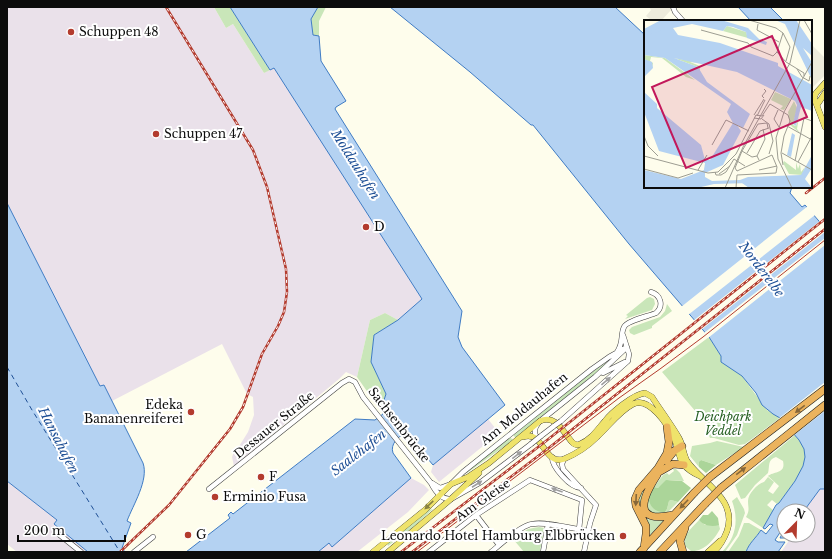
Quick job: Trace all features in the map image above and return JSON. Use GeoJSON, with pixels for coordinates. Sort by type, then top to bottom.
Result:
{"type":"FeatureCollection","features":[{"type":"Feature","properties":{"kind":"highway"},"geometry":{"type":"LineString","coordinates":[[642,550],[710,477],[825,389]]}},
{"type":"Feature","properties":{"kind":"highway"},"geometry":{"type":"LineString","coordinates":[[660,552],[721,488],[825,405]]}},
{"type":"Feature","properties":{"kind":"highway"},"geometry":{"type":"LineString","coordinates":[[642,550],[646,534],[646,526],[636,506],[635,498],[639,490],[655,472],[667,453],[669,442],[667,427]]}},
{"type":"Feature","properties":{"kind":"highway"},"geometry":{"type":"LineString","coordinates":[[673,515],[655,517],[648,514],[644,507],[643,501],[659,472],[671,455],[681,448]]}},
{"type":"Feature","properties":{"kind":"highway"},"geometry":{"type":"LineString","coordinates":[[667,453],[670,450],[681,448]]}},
{"type":"Feature","properties":{"kind":"highway"},"geometry":{"type":"LineString","coordinates":[[659,472],[673,464],[684,465]]}},
{"type":"Feature","properties":{"kind":"highway"},"geometry":{"type":"LineString","coordinates":[[683,551],[680,539],[687,522]]}},
{"type":"Feature","properties":{"kind":"main road"},"geometry":{"type":"LineString","coordinates":[[825,83],[815,94],[814,100],[814,105],[825,127]]}},
{"type":"Feature","properties":{"kind":"main road"},"geometry":{"type":"LineString","coordinates":[[814,105],[825,93]]}},
{"type":"Feature","properties":{"kind":"main road"},"geometry":{"type":"LineString","coordinates":[[573,444],[580,444],[593,435],[608,417],[636,396],[645,393],[651,396],[680,439],[681,460],[684,465],[693,473],[702,477]]}},
{"type":"Feature","properties":{"kind":"main road"},"geometry":{"type":"LineString","coordinates":[[520,438],[528,435],[539,437],[552,457],[558,460],[578,452],[596,438],[612,420],[635,403],[642,403],[650,406],[659,415],[689,463],[722,498],[726,505],[729,513],[729,521],[725,537],[714,552]]}},
{"type":"Feature","properties":{"kind":"main road"},"geometry":{"type":"LineString","coordinates":[[388,552],[451,499],[489,463],[540,421],[548,419],[557,423],[573,444]]}},
{"type":"Feature","properties":{"kind":"main road"},"geometry":{"type":"LineString","coordinates":[[566,458],[571,452],[573,444]]}},
{"type":"Feature","properties":{"kind":"main road"},"geometry":{"type":"LineString","coordinates":[[451,484],[468,477],[489,463]]}},
{"type":"Feature","properties":{"kind":"main road","name":"Am Moldauhafen"},"geometry":{"type":"LineString","coordinates":[[373,552],[425,510],[442,495],[451,484]]}},
{"type":"Feature","properties":{"kind":"main road"},"geometry":{"type":"LineString","coordinates":[[708,552],[725,537]]}},
{"type":"Feature","properties":{"kind":"street"},"geometry":{"type":"LineString","coordinates":[[673,7],[677,15],[682,20]]}},
{"type":"Feature","properties":{"kind":"street"},"geometry":{"type":"LineString","coordinates":[[616,353],[621,344],[623,328],[628,323],[656,313],[659,310],[661,302],[655,294],[651,292]]}},
{"type":"Feature","properties":{"kind":"street"},"geometry":{"type":"LineString","coordinates":[[442,495],[451,499],[486,478],[557,423],[628,361],[630,357],[623,335]]}},
{"type":"Feature","properties":{"kind":"street"},"geometry":{"type":"LineString","coordinates":[[539,437],[535,428],[540,421],[595,377],[627,347]]}},
{"type":"Feature","properties":{"kind":"street","name":"Am Moldauhafen"},"geometry":{"type":"LineString","coordinates":[[451,484],[465,471],[592,369],[627,347]]}},
{"type":"Feature","properties":{"kind":"street"},"geometry":{"type":"LineString","coordinates":[[595,377],[628,361]]}},
{"type":"Feature","properties":{"kind":"street","name":"Sachsenbrücke"},"geometry":{"type":"LineString","coordinates":[[352,380],[355,382],[363,397],[442,495]]}},
{"type":"Feature","properties":{"kind":"street","name":"Dessauer Straße"},"geometry":{"type":"LineString","coordinates":[[209,489],[342,382],[352,380]]}},
{"type":"Feature","properties":{"kind":"street"},"geometry":{"type":"LineString","coordinates":[[556,409],[553,414],[557,423]]}},
{"type":"Feature","properties":{"kind":"street"},"geometry":{"type":"LineString","coordinates":[[552,457],[553,463],[566,481],[574,487],[580,488]]}},
{"type":"Feature","properties":{"kind":"street"},"geometry":{"type":"LineString","coordinates":[[566,458],[562,464],[563,469],[594,502],[596,507],[588,531],[584,552]]}},
{"type":"Feature","properties":{"kind":"street","name":"Am Gleise"},"geometry":{"type":"LineString","coordinates":[[429,552],[476,515],[530,480],[579,498],[583,501],[578,530]]}},
{"type":"Feature","properties":{"kind":"street","name":"Sachsenbrücke"},"geometry":{"type":"LineString","coordinates":[[431,483],[436,486],[442,495]]}},
{"type":"Feature","properties":{"kind":"street"},"geometry":{"type":"LineString","coordinates":[[436,486],[442,488],[451,484]]}},
{"type":"Feature","properties":{"kind":"street"},"geometry":{"type":"LineString","coordinates":[[402,541],[416,525],[443,502],[442,495]]}},
{"type":"Feature","properties":{"kind":"street"},"geometry":{"type":"LineString","coordinates":[[476,515],[499,545]]}},
{"type":"Feature","properties":{"kind":"street"},"geometry":{"type":"LineString","coordinates":[[491,552],[523,527],[531,524],[548,524],[588,531]]}},
{"type":"Feature","properties":{"kind":"street"},"geometry":{"type":"LineString","coordinates":[[543,552],[548,524]]}},
{"type":"Feature","properties":{"kind":"street"},"geometry":{"type":"LineString","coordinates":[[56,532],[81,552]]}},
{"type":"Feature","properties":{"kind":"street"},"geometry":{"type":"LineString","coordinates":[[134,552],[153,537]]}},
{"type":"Feature","properties":{"kind":"shaded area"},"geometry":{"type":"Polygon","coordinates":[[[7,7],[214,7],[226,28],[233,24],[264,73],[274,67],[422,299],[398,320],[385,313],[370,320],[357,377],[346,372],[234,466],[232,457],[248,432],[254,415],[253,397],[247,394],[222,344],[112,401],[104,385],[100,387],[7,203],[7,7]]]}},
{"type":"Feature","properties":{"kind":"shaded area"},"geometry":{"type":"Polygon","coordinates":[[[649,7],[671,7],[671,10],[662,20],[651,20],[646,16],[651,10],[649,7]]]}},
{"type":"Feature","properties":{"kind":"shaded area"},"geometry":{"type":"Polygon","coordinates":[[[812,45],[825,58],[825,75],[812,88],[812,45]]]}},
{"type":"Feature","properties":{"kind":"shaded area"},"geometry":{"type":"Polygon","coordinates":[[[488,419],[499,433],[439,482],[431,472],[433,465],[488,419]]]}},
{"type":"Feature","properties":{"kind":"shaded area"},"geometry":{"type":"Polygon","coordinates":[[[411,478],[424,485],[429,490],[408,512],[357,552],[318,552],[329,543],[332,547],[411,478]]]}},
{"type":"Feature","properties":{"kind":"shaded area"},"geometry":{"type":"Polygon","coordinates":[[[7,481],[57,520],[54,524],[88,552],[17,552],[7,544],[7,481]]]}},
{"type":"Feature","properties":{"kind":"shaded area"},"geometry":{"type":"Polygon","coordinates":[[[820,489],[825,489],[825,552],[781,552],[787,543],[816,543],[816,503],[810,503],[820,489]]]}},
{"type":"Feature","properties":{"kind":"green space"},"geometry":{"type":"Polygon","coordinates":[[[214,7],[230,7],[270,70],[264,73],[233,24],[226,28],[214,7]]]}},
{"type":"Feature","properties":{"kind":"green space"},"geometry":{"type":"Polygon","coordinates":[[[318,7],[326,7],[319,21],[319,36],[313,35],[311,19],[318,7]]]}},
{"type":"Feature","properties":{"kind":"green space"},"geometry":{"type":"Polygon","coordinates":[[[650,297],[654,299],[655,304],[652,310],[625,319],[628,316],[626,315],[650,297]]]}},
{"type":"Feature","properties":{"kind":"green space"},"geometry":{"type":"Polygon","coordinates":[[[667,304],[672,311],[652,326],[652,328],[634,335],[630,333],[629,330],[632,327],[660,317],[665,311],[667,304]]]}},
{"type":"Feature","properties":{"kind":"green space"},"geometry":{"type":"Polygon","coordinates":[[[385,313],[398,320],[374,335],[371,362],[386,394],[382,406],[383,414],[357,377],[370,320],[385,313]]]}},
{"type":"Feature","properties":{"kind":"green space","name":"Deichpark Veddel"},"geometry":{"type":"Polygon","coordinates":[[[709,337],[726,364],[742,376],[767,410],[780,418],[745,444],[739,445],[710,438],[707,431],[709,430],[708,426],[662,372],[709,337]]]}},
{"type":"Feature","properties":{"kind":"green space"},"geometry":{"type":"Polygon","coordinates":[[[619,354],[516,438],[513,435],[592,372],[619,354]]]}},
{"type":"Feature","properties":{"kind":"green space"},"geometry":{"type":"Polygon","coordinates":[[[795,435],[805,451],[803,464],[796,478],[779,503],[776,503],[772,500],[767,505],[773,510],[773,512],[763,528],[746,517],[748,511],[748,498],[753,490],[768,477],[774,482],[768,491],[773,494],[779,486],[768,476],[779,472],[783,468],[783,461],[776,457],[773,458],[769,464],[768,473],[755,485],[745,498],[741,499],[735,485],[795,435]]]}},
{"type":"Feature","properties":{"kind":"green space"},"geometry":{"type":"Polygon","coordinates":[[[510,437],[513,440],[467,473],[467,472],[510,437]]]}},
{"type":"Feature","properties":{"kind":"green space"},"geometry":{"type":"Polygon","coordinates":[[[717,441],[744,447],[716,465],[701,460],[699,467],[690,456],[692,446],[717,441]]]}},
{"type":"Feature","properties":{"kind":"green space"},"geometry":{"type":"Polygon","coordinates":[[[701,460],[716,465],[706,473],[699,467],[699,462],[701,460]]]}},
{"type":"Feature","properties":{"kind":"green space"},"geometry":{"type":"Polygon","coordinates":[[[673,469],[676,469],[680,473],[684,481],[669,480],[658,488],[654,487],[663,475],[667,473],[669,475],[674,471],[673,469]]]}},
{"type":"Feature","properties":{"kind":"green space"},"geometry":{"type":"Polygon","coordinates":[[[666,480],[682,481],[691,488],[678,502],[671,500],[669,501],[665,512],[660,512],[650,504],[649,495],[654,487],[658,488],[666,480]]]}},
{"type":"Feature","properties":{"kind":"green space"},"geometry":{"type":"Polygon","coordinates":[[[647,486],[641,507],[644,516],[648,519],[664,520],[648,537],[638,500],[640,494],[647,486]]]}},
{"type":"Feature","properties":{"kind":"green space"},"geometry":{"type":"Polygon","coordinates":[[[649,495],[665,512],[669,501],[671,500],[678,502],[667,513],[656,515],[646,507],[649,495]]]}},
{"type":"Feature","properties":{"kind":"green space"},"geometry":{"type":"Polygon","coordinates":[[[737,497],[745,513],[737,535],[725,552],[722,552],[727,546],[735,528],[736,522],[732,501],[737,497]]]}},
{"type":"Feature","properties":{"kind":"green space"},"geometry":{"type":"Polygon","coordinates":[[[433,509],[411,529],[388,546],[387,543],[429,510],[433,509]]]}},
{"type":"Feature","properties":{"kind":"green space"},"geometry":{"type":"Polygon","coordinates":[[[712,511],[718,518],[719,525],[708,526],[699,520],[703,515],[708,515],[712,511]]]}},
{"type":"Feature","properties":{"kind":"green space"},"geometry":{"type":"Polygon","coordinates":[[[699,520],[705,525],[719,525],[720,529],[708,544],[700,550],[691,551],[686,547],[685,539],[688,532],[699,520]]]}},
{"type":"Feature","properties":{"kind":"green space"},"geometry":{"type":"Polygon","coordinates":[[[744,523],[749,523],[761,530],[746,552],[728,552],[739,536],[744,523]]]}},
{"type":"Feature","properties":{"kind":"green space"},"geometry":{"type":"Polygon","coordinates":[[[539,527],[544,528],[540,552],[524,552],[513,539],[528,529],[539,527]]]}},
{"type":"Feature","properties":{"kind":"water"},"geometry":{"type":"Polygon","coordinates":[[[230,7],[318,7],[311,19],[313,35],[319,36],[321,61],[346,101],[335,109],[462,311],[458,337],[462,347],[505,405],[433,465],[405,433],[395,441],[392,450],[411,478],[332,547],[329,543],[318,552],[186,552],[230,518],[228,515],[231,512],[233,514],[355,419],[375,420],[383,414],[382,406],[386,394],[371,362],[374,335],[398,320],[422,299],[274,68],[270,70],[230,7]]]}},
{"type":"Feature","properties":{"kind":"water","name":"Norderelbe"},"geometry":{"type":"Polygon","coordinates":[[[390,7],[615,7],[644,34],[644,188],[792,188],[790,193],[802,207],[805,205],[825,228],[825,489],[820,489],[810,503],[779,503],[795,481],[803,466],[805,457],[804,449],[799,440],[780,418],[762,405],[756,393],[742,376],[721,362],[721,356],[709,337],[629,244],[533,125],[531,125],[470,72],[390,7]]]}},
{"type":"Feature","properties":{"kind":"water"},"geometry":{"type":"Polygon","coordinates":[[[738,7],[770,7],[783,20],[750,20],[738,7]]]}},
{"type":"Feature","properties":{"kind":"water","name":"Hansahafen"},"geometry":{"type":"Polygon","coordinates":[[[7,203],[100,386],[104,385],[143,463],[144,477],[142,485],[127,521],[131,523],[122,548],[125,552],[88,552],[54,524],[57,520],[7,481],[7,203]]]}},
{"type":"Feature","properties":{"kind":"water"},"geometry":{"type":"Polygon","coordinates":[[[776,505],[775,540],[776,543],[784,543],[778,552],[746,552],[761,530],[766,534],[773,525],[770,524],[765,529],[763,528],[776,505]]]}},
{"type":"Feature","properties":{"kind":"pier"},"geometry":{"type":"Polygon","coordinates":[[[808,206],[815,215],[688,315],[681,307],[808,206]]]}},
{"type":"Feature","properties":{"kind":"pier"},"geometry":{"type":"Polygon","coordinates":[[[820,221],[825,226],[825,232],[701,330],[693,321],[820,221]]]}},
{"type":"Feature","properties":{"kind":"pier"},"geometry":{"type":"Polygon","coordinates":[[[825,238],[825,245],[708,338],[704,333],[825,238]]]}},
{"type":"Feature","properties":{"kind":"pier"},"geometry":{"type":"Polygon","coordinates":[[[825,382],[825,411],[793,436],[778,419],[825,382]]]}},
{"type":"Feature","properties":{"kind":"ferry route"},"geometry":{"type":"LineString","coordinates":[[7,367],[120,552]]}},
{"type":"Feature","properties":{"kind":"tram line"},"geometry":{"type":"LineString","coordinates":[[417,552],[619,398],[703,337],[825,240]]}},
{"type":"Feature","properties":{"kind":"railway"},"geometry":{"type":"LineString","coordinates":[[120,552],[169,505],[230,429],[243,407],[262,354],[284,312],[287,292],[286,269],[267,187],[253,150],[166,7]]}},
{"type":"Feature","properties":{"kind":"railway"},"geometry":{"type":"LineString","coordinates":[[806,193],[825,178]]}},
{"type":"Feature","properties":{"kind":"railway"},"geometry":{"type":"LineString","coordinates":[[401,552],[546,441],[825,219]]}},
{"type":"Feature","properties":{"kind":"railway"},"geometry":{"type":"LineString","coordinates":[[412,552],[550,447],[825,229]]}},
{"type":"Feature","properties":{"kind":"place","name":"Schuppen 48"},"geometry":{"type":"Point","coordinates":[71,32]}},
{"type":"Feature","properties":{"kind":"place","name":"Schuppen 47"},"geometry":{"type":"Point","coordinates":[156,134]}},
{"type":"Feature","properties":{"kind":"place","name":"D"},"geometry":{"type":"Point","coordinates":[366,227]}},
{"type":"Feature","properties":{"kind":"place","name":"Edeka Bananenreiferei"},"geometry":{"type":"Point","coordinates":[191,412]}},
{"type":"Feature","properties":{"kind":"place","name":"F"},"geometry":{"type":"Point","coordinates":[261,477]}},
{"type":"Feature","properties":{"kind":"place","name":"Erminio Fusa"},"geometry":{"type":"Point","coordinates":[215,497]}},
{"type":"Feature","properties":{"kind":"place","name":"G"},"geometry":{"type":"Point","coordinates":[188,535]}},
{"type":"Feature","properties":{"kind":"place","name":"Leonardo Hotel Hamburg Elbbrücken"},"geometry":{"type":"Point","coordinates":[623,536]}},
{"type":"Feature","properties":{"kind":"water label","name":"Moldauhafen"},"geometry":{"type":"Point","coordinates":[356,164]}},
{"type":"Feature","properties":{"kind":"water label","name":"Saalehafen"},"geometry":{"type":"Point","coordinates":[358,452]}}]}
